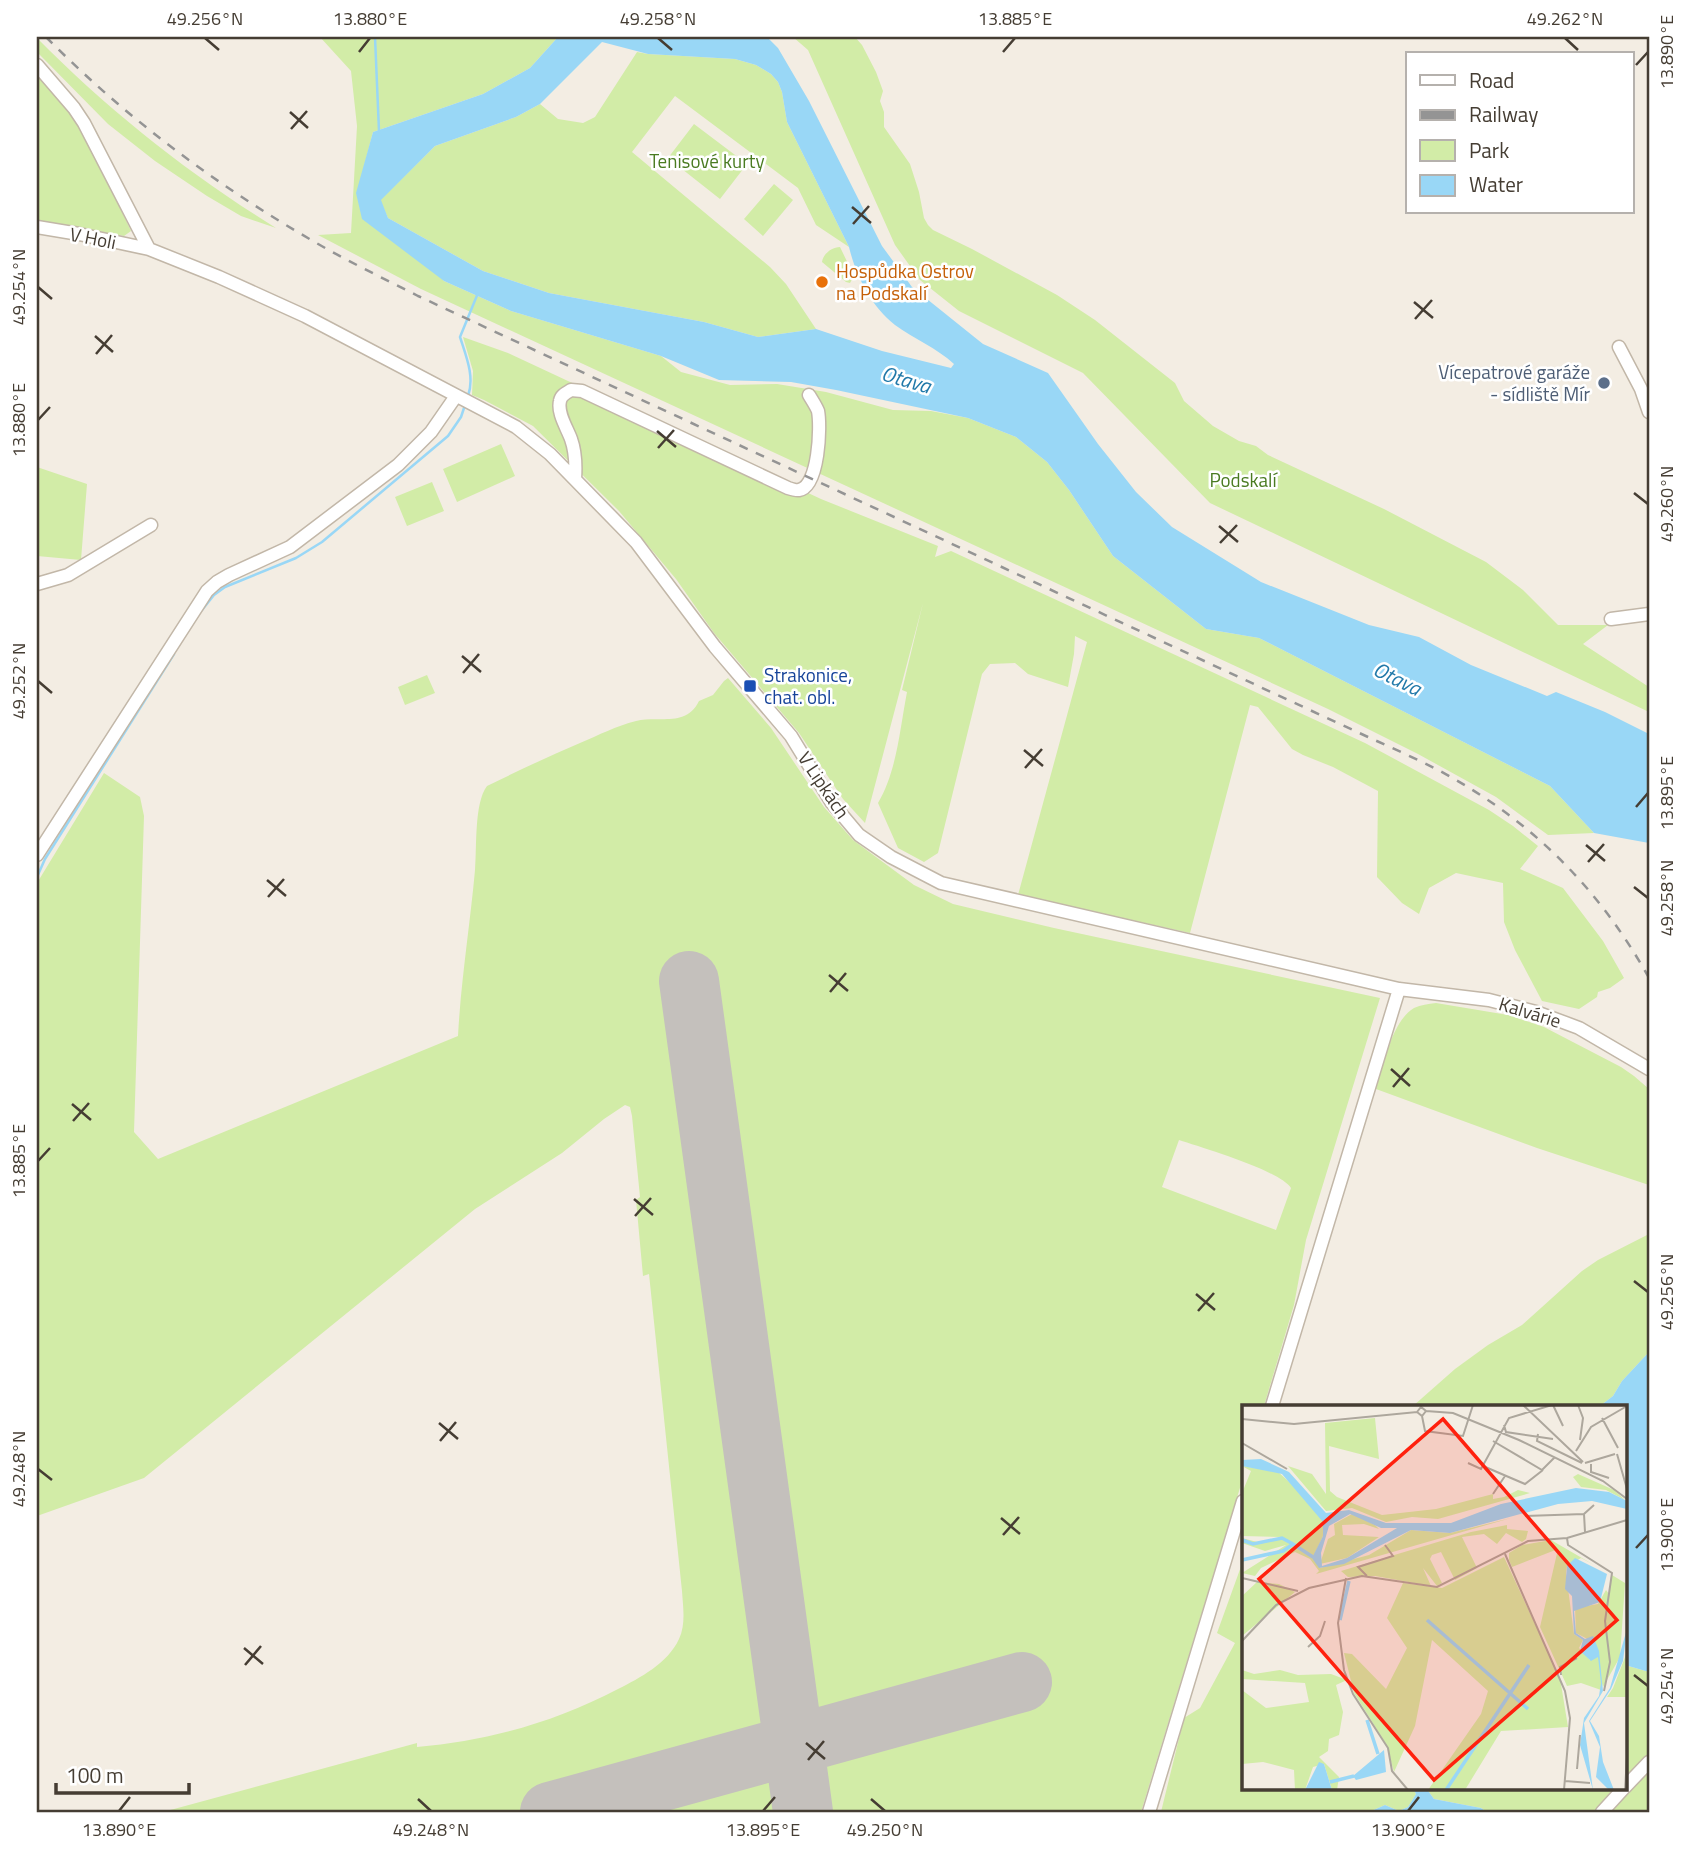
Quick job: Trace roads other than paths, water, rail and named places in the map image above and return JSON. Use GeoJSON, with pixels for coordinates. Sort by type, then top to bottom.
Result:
{"type":"FeatureCollection","features":[{"type":"Feature","properties":{"kind":"street"},"geometry":{"type":"LineString","coordinates":[[37,65],[84,123],[149,249]]}},
{"type":"Feature","properties":{"kind":"street","name":"V Holi"},"geometry":{"type":"LineString","coordinates":[[37,227],[149,249],[219,277],[304,316],[456,396]]}},
{"type":"Feature","properties":{"kind":"street"},"geometry":{"type":"LineString","coordinates":[[1619,347],[1641,389],[1649,412]]}},
{"type":"Feature","properties":{"kind":"street"},"geometry":{"type":"LineString","coordinates":[[575,479],[577,463],[559,404],[563,395],[571,390],[582,391],[798,491],[806,485],[818,461],[818,410],[809,395]]}},
{"type":"Feature","properties":{"kind":"street"},"geometry":{"type":"LineString","coordinates":[[37,855],[207,591],[229,575],[290,547],[398,465],[431,432],[456,396]]}},
{"type":"Feature","properties":{"kind":"street","name":"V Lipkách"},"geometry":{"type":"LineString","coordinates":[[456,396],[516,427],[550,454],[636,542],[715,647],[791,736],[832,803],[859,835],[891,857],[941,883],[1399,989]]}},
{"type":"Feature","properties":{"kind":"street"},"geometry":{"type":"LineString","coordinates":[[37,584],[68,575],[151,525]]}},
{"type":"Feature","properties":{"kind":"street"},"geometry":{"type":"LineString","coordinates":[[1611,619],[1649,614]]}},
{"type":"Feature","properties":{"kind":"street"},"geometry":{"type":"LineString","coordinates":[[1272,1405],[1399,989]]}},
{"type":"Feature","properties":{"kind":"street","name":"Kalvárie"},"geometry":{"type":"LineString","coordinates":[[1399,989],[1489,1000],[1536,1012],[1578,1028],[1649,1069]]}},
{"type":"Feature","properties":{"kind":"street"},"geometry":{"type":"LineString","coordinates":[[1149,1812],[1242,1505]]}},
{"type":"Feature","properties":{"kind":"street"},"geometry":{"type":"LineString","coordinates":[[1626,1785],[1649,1762]]}},
{"type":"Feature","properties":{"kind":"street"},"geometry":{"type":"LineString","coordinates":[[1602,1812],[1621,1790]]}},
{"type":"Feature","properties":{"kind":"water","name":"Otava"},"geometry":{"type":"Polygon","coordinates":[[[558,37],[767,37],[778,48],[809,101],[882,246],[912,287],[983,344],[1048,373],[1136,492],[1172,527],[1261,582],[1369,625],[1419,637],[1471,665],[1547,696],[1556,692],[1649,734],[1649,843],[1594,833],[1550,786],[1259,638],[1206,629],[1113,556],[1047,462],[1016,437],[968,418],[836,390],[791,382],[719,380],[661,356],[511,311],[444,281],[362,219],[356,193],[373,132],[483,94],[530,68],[558,37]],[[602,42],[540,104],[516,117],[435,146],[381,200],[388,218],[483,271],[549,293],[704,322],[758,337],[816,329],[882,351],[951,368],[954,364],[947,358],[886,317],[866,290],[849,247],[787,122],[782,92],[771,74],[756,65],[735,59],[648,54],[602,42]]]}},
{"type":"Feature","properties":{"kind":"water"},"geometry":{"type":"Polygon","coordinates":[[[1649,1352],[1649,1672],[1626,1665],[1626,1405],[1601,1405],[1613,1396],[1622,1381],[1649,1352]]]}},
{"type":"Feature","properties":{"kind":"water"},"geometry":{"type":"Polygon","coordinates":[[[1414,1790],[1427,1790],[1434,1799],[1481,1808],[1487,1812],[1369,1812],[1385,1805],[1399,1811],[1408,1807],[1416,1794],[1414,1790]]]}},
{"type":"Feature","properties":{"kind":"waterway"},"geometry":{"type":"LineString","coordinates":[[375,37],[379,131]]}},
{"type":"Feature","properties":{"kind":"waterway"},"geometry":{"type":"LineString","coordinates":[[468,396],[471,381],[460,337],[478,293]]}},
{"type":"Feature","properties":{"kind":"waterway"},"geometry":{"type":"LineString","coordinates":[[202,610],[214,595],[225,587],[296,558],[322,542],[448,436],[461,417],[465,405]]}},
{"type":"Feature","properties":{"kind":"waterway"},"geometry":{"type":"LineString","coordinates":[[37,877],[45,859],[174,654]]}},
{"type":"Feature","properties":{"kind":"railway"},"geometry":{"type":"LineString","coordinates":[[46,37],[107,95],[173,148],[241,197],[352,262],[418,296],[1413,758],[1473,790],[1504,811],[1560,859],[1608,915],[1649,978]]}},
{"type":"Feature","properties":{"kind":"place","name":"Hospůdka Ostrov na Podskalí"},"geometry":{"type":"Point","coordinates":[822,282]}},
{"type":"Feature","properties":{"kind":"place","name":"Vícepatrové garáže - sídliště Mír"},"geometry":{"type":"Point","coordinates":[1604,383]}},
{"type":"Feature","properties":{"kind":"place","name":"Strakonice, chat. obl."},"geometry":{"type":"Point","coordinates":[750,686]}},
{"type":"Feature","properties":{"kind":"park label","name":"Tenisové kurty"},"geometry":{"type":"Point","coordinates":[707,161]}},
{"type":"Feature","properties":{"kind":"park label","name":"Podskalí"},"geometry":{"type":"Point","coordinates":[1243,480]}}]}
